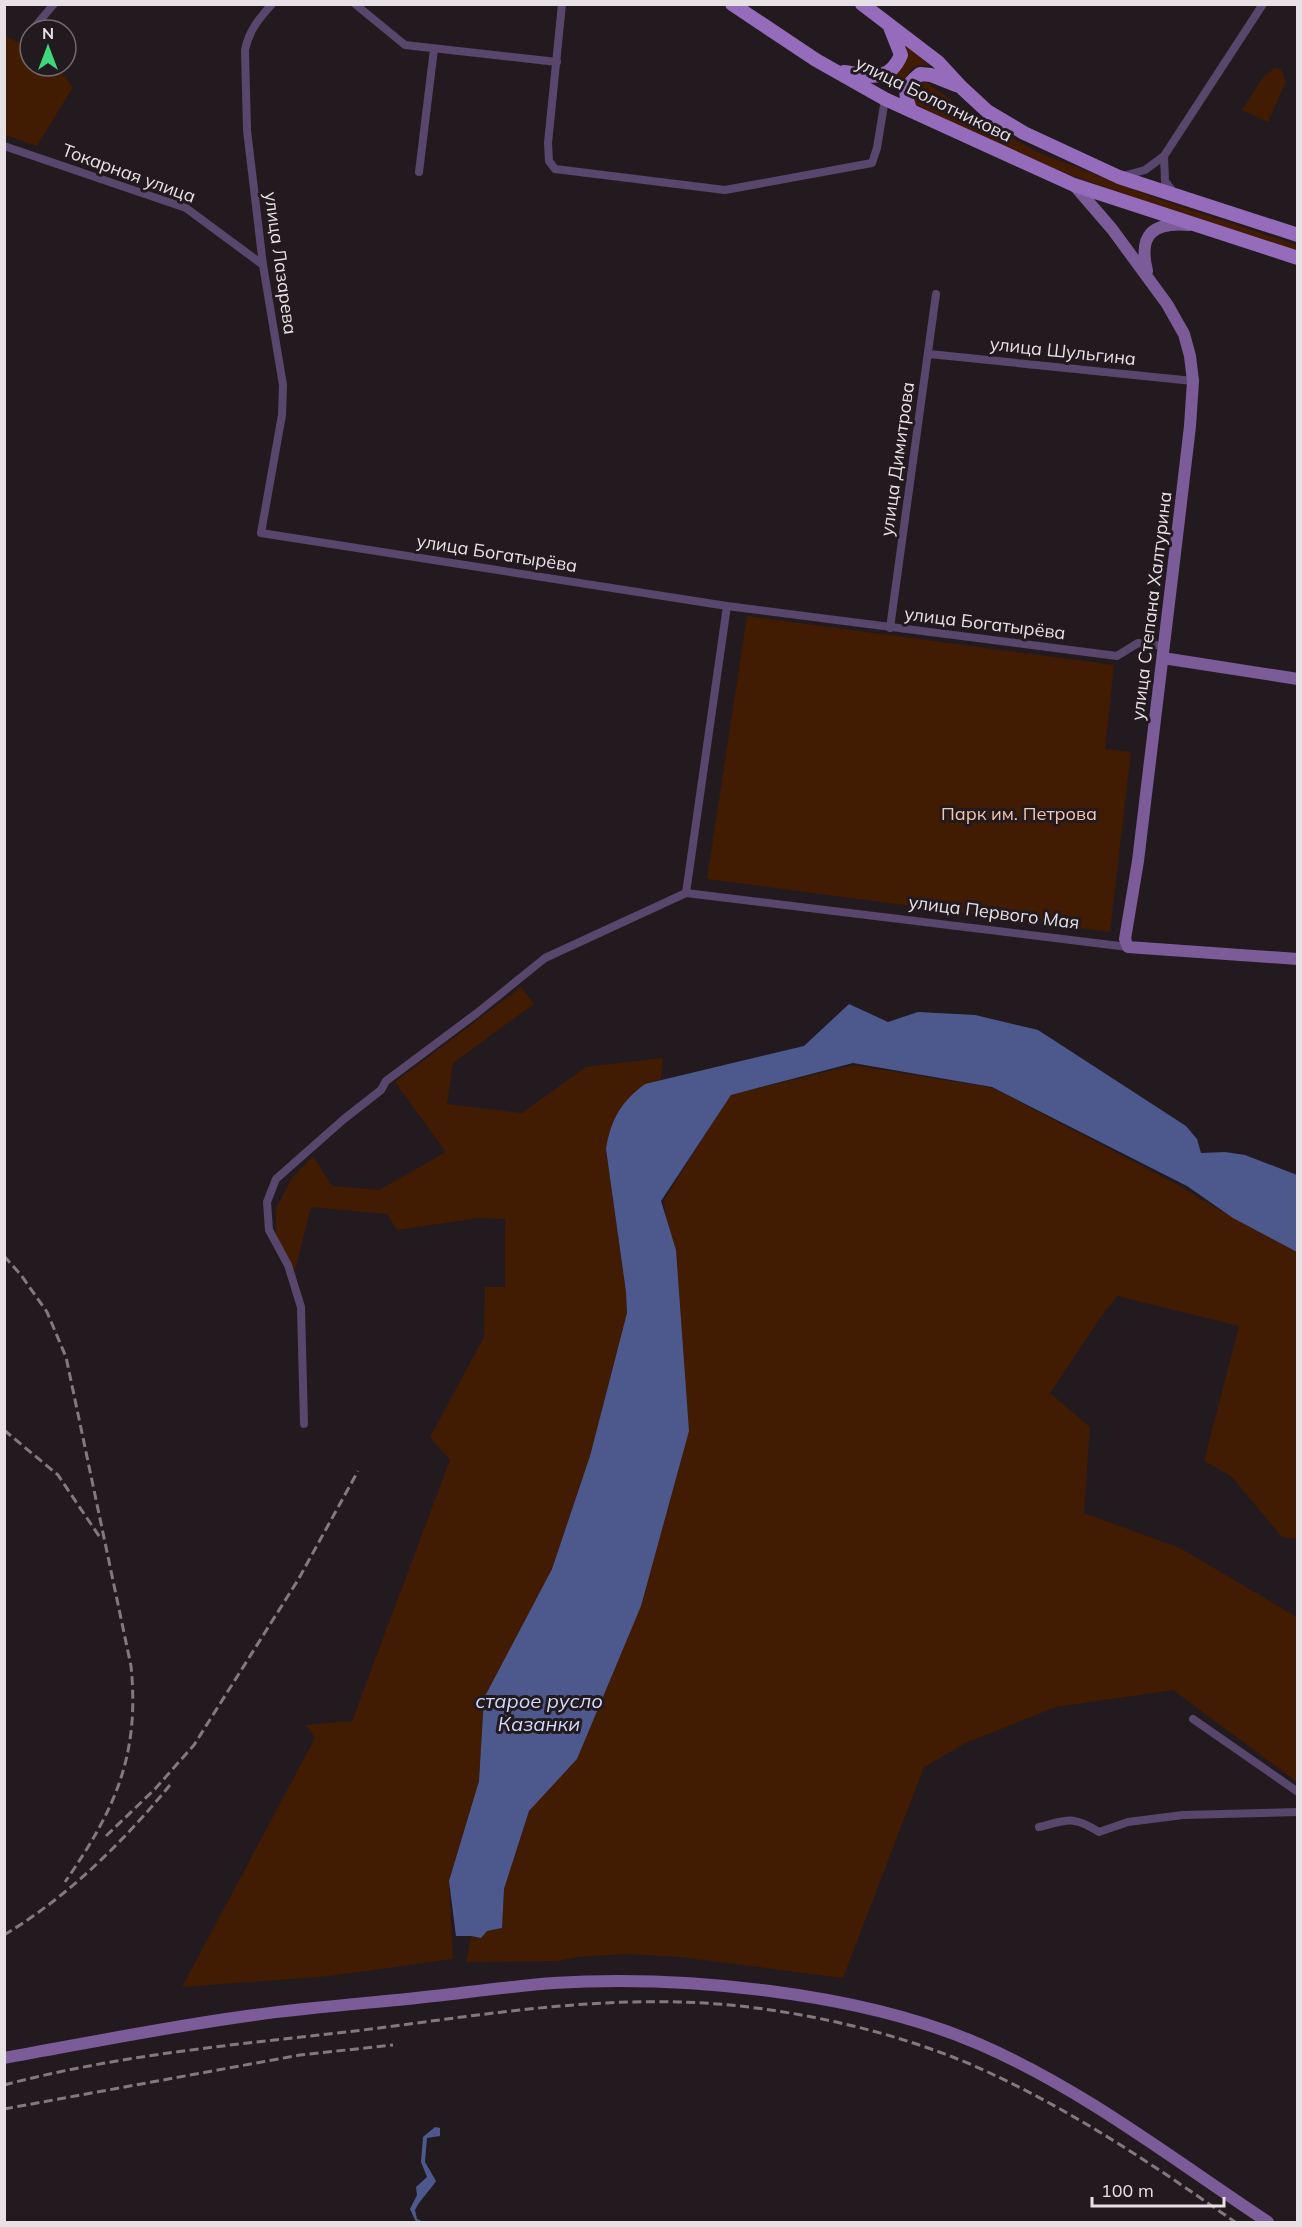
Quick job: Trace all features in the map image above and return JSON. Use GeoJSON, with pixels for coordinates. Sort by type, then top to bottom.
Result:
{"type":"FeatureCollection","features":[{"type":"Feature","properties":{"kind":"main road","name":"улица Болотникова"},"geometry":{"type":"LineString","coordinates":[[732,4],[777,36],[885,99],[1074,185],[1298,258]]}},
{"type":"Feature","properties":{"kind":"main road"},"geometry":{"type":"LineString","coordinates":[[862,4],[938,62],[987,111],[1024,133],[1119,177],[1298,235]]}},
{"type":"Feature","properties":{"kind":"main road"},"geometry":{"type":"LineString","coordinates":[[836,72],[883,75],[896,67],[901,55],[889,25]]}},
{"type":"Feature","properties":{"kind":"main road"},"geometry":{"type":"LineString","coordinates":[[910,111],[905,93],[906,88],[909,82],[920,74],[932,75],[961,87]]}},
{"type":"Feature","properties":{"kind":"main road","name":"улица Степана Халтурина"},"geometry":{"type":"LineString","coordinates":[[1074,185],[1112,229],[1149,278],[1184,334],[1193,381],[1190,426],[1138,861],[1126,933],[1128,947]]}},
{"type":"Feature","properties":{"kind":"main road","name":"улица Степана Халтурина"},"geometry":{"type":"LineString","coordinates":[[1149,278],[1143,255],[1144,244],[1150,232],[1158,227],[1195,225]]}},
{"type":"Feature","properties":{"kind":"main road"},"geometry":{"type":"LineString","coordinates":[[1163,652],[1298,680]]}},
{"type":"Feature","properties":{"kind":"main road","name":"улица Первого Мая"},"geometry":{"type":"LineString","coordinates":[[1128,947],[1298,959]]}},
{"type":"Feature","properties":{"kind":"main road"},"geometry":{"type":"LineString","coordinates":[[4,2058],[173,2027],[255,2015],[553,1983],[634,1982],[725,1987],[799,1996],[901,2018],[980,2044],[1057,2083],[1099,2108],[1268,2223]]}},
{"type":"Feature","properties":{"kind":"main road"},"geometry":{"type":"LineString","coordinates":[[4,2067],[95,2042]]}},
{"type":"Feature","properties":{"kind":"street"},"geometry":{"type":"LineString","coordinates":[[42,18],[54,4]]}},
{"type":"Feature","properties":{"kind":"street","name":"улица Лазарева"},"geometry":{"type":"LineString","coordinates":[[261,533],[282,415],[283,385],[263,265],[247,130],[245,50],[254,25],[272,4]]}},
{"type":"Feature","properties":{"kind":"street"},"geometry":{"type":"LineString","coordinates":[[356,4],[405,45],[557,62]]}},
{"type":"Feature","properties":{"kind":"street"},"geometry":{"type":"LineString","coordinates":[[562,4],[548,143],[549,161],[555,169],[725,190],[872,163],[877,148],[885,99]]}},
{"type":"Feature","properties":{"kind":"street"},"geometry":{"type":"LineString","coordinates":[[1119,177],[1145,170],[1164,156],[1263,4]]}},
{"type":"Feature","properties":{"kind":"street"},"geometry":{"type":"LineString","coordinates":[[419,172],[434,49]]}},
{"type":"Feature","properties":{"kind":"street","name":"Токарная улица"},"geometry":{"type":"LineString","coordinates":[[4,146],[186,208],[263,265]]}},
{"type":"Feature","properties":{"kind":"street"},"geometry":{"type":"LineString","coordinates":[[1164,156],[1165,181],[1176,196]]}},
{"type":"Feature","properties":{"kind":"street","name":"улица Димитрова"},"geometry":{"type":"LineString","coordinates":[[890,628],[936,294]]}},
{"type":"Feature","properties":{"kind":"street","name":"улица Шульгина"},"geometry":{"type":"LineString","coordinates":[[929,354],[1193,381]]}},
{"type":"Feature","properties":{"kind":"street","name":"улица Богатырёва"},"geometry":{"type":"LineString","coordinates":[[261,533],[727,606],[890,628],[1117,656],[1138,643],[1163,652]]}},
{"type":"Feature","properties":{"kind":"street"},"geometry":{"type":"LineString","coordinates":[[304,1424],[301,1306],[288,1265],[269,1230],[267,1202],[276,1179],[344,1119],[381,1090],[386,1081],[546,958],[686,893],[727,606]]}},
{"type":"Feature","properties":{"kind":"street","name":"улица Первого Мая"},"geometry":{"type":"LineString","coordinates":[[686,893],[1128,947]]}},
{"type":"Feature","properties":{"kind":"street"},"geometry":{"type":"LineString","coordinates":[[1193,1719],[1298,1792]]}},
{"type":"Feature","properties":{"kind":"street"},"geometry":{"type":"LineString","coordinates":[[1039,1827],[1071,1819],[1086,1823],[1099,1832],[1128,1822],[1183,1815],[1298,1812]]}},
{"type":"Feature","properties":{"kind":"green space"},"geometry":{"type":"Polygon","coordinates":[[[5,36],[18,42],[18,78],[66,78],[73,87],[37,146],[5,135],[5,36]]]}},
{"type":"Feature","properties":{"kind":"green space"},"geometry":{"type":"Polygon","coordinates":[[[902,42],[930,66],[918,66],[910,71],[907,80],[908,92],[879,80],[902,42]]]}},
{"type":"Feature","properties":{"kind":"green space"},"geometry":{"type":"Polygon","coordinates":[[[1275,68],[1281,69],[1286,82],[1268,122],[1242,110],[1264,76],[1275,68]]]}},
{"type":"Feature","properties":{"kind":"green space"},"geometry":{"type":"Polygon","coordinates":[[[920,82],[926,82],[982,122],[1040,153],[1153,197],[1297,245],[1297,252],[1039,164],[915,104],[911,87],[920,82]]]}},
{"type":"Feature","properties":{"kind":"green space","name":"Парк им. Петрова"},"geometry":{"type":"Polygon","coordinates":[[[747,616],[1114,665],[1105,749],[1131,752],[1110,932],[707,879],[747,616]]]}},
{"type":"Feature","properties":{"kind":"green space"},"geometry":{"type":"Polygon","coordinates":[[[521,987],[534,1004],[453,1063],[447,1104],[522,1113],[586,1067],[663,1058],[661,1079],[639,1089],[623,1105],[612,1125],[606,1149],[627,1313],[590,1456],[552,1569],[484,1698],[479,1781],[449,1881],[453,1959],[330,1976],[182,1987],[315,1738],[306,1725],[352,1721],[450,1460],[430,1437],[484,1337],[485,1287],[505,1287],[505,1219],[479,1218],[397,1230],[387,1214],[311,1207],[295,1270],[276,1237],[276,1208],[292,1178],[313,1156],[332,1186],[379,1190],[446,1152],[395,1082],[521,987]]]}},
{"type":"Feature","properties":{"kind":"green space"},"geometry":{"type":"Polygon","coordinates":[[[854,1065],[993,1088],[1178,1185],[1297,1252],[1297,1539],[1282,1537],[1231,1476],[1204,1461],[1239,1326],[1117,1296],[1050,1393],[1090,1427],[1084,1513],[1180,1548],[1297,1617],[1297,1782],[1173,1690],[1056,1707],[966,1743],[924,1767],[843,1978],[680,1957],[626,1954],[577,1957],[558,1961],[466,1962],[471,1936],[476,1939],[487,1931],[502,1928],[504,1889],[529,1811],[577,1759],[689,1431],[664,1200],[730,1095],[854,1065]]]}},
{"type":"Feature","properties":{"kind":"water","name":"старое русло Казанки"},"geometry":{"type":"Polygon","coordinates":[[[849,1004],[888,1022],[918,1012],[975,1015],[1038,1030],[1186,1126],[1197,1139],[1201,1153],[1225,1152],[1245,1155],[1297,1175],[1297,1252],[1233,1218],[1187,1186],[992,1087],[853,1063],[731,1095],[661,1201],[676,1250],[689,1431],[641,1606],[577,1759],[529,1811],[504,1889],[502,1928],[487,1931],[481,1938],[456,1936],[449,1881],[479,1781],[484,1698],[552,1569],[590,1456],[627,1313],[606,1149],[614,1120],[629,1098],[645,1084],[804,1046],[849,1004]]]}},
{"type":"Feature","properties":{"kind":"water"},"geometry":{"type":"Polygon","coordinates":[[[435,2127],[440,2128],[440,2136],[427,2138],[425,2162],[436,2181],[415,2210],[417,2219],[424,2222],[416,2222],[410,2209],[417,2195],[416,2187],[427,2177],[421,2162],[423,2137],[435,2127]]]}},
{"type":"Feature","properties":{"kind":"railway"},"geometry":{"type":"LineString","coordinates":[[4,1256],[21,1275],[47,1312],[66,1357],[131,1666],[132,1727],[120,1780],[98,1830],[65,1882]]}},
{"type":"Feature","properties":{"kind":"railway"},"geometry":{"type":"LineString","coordinates":[[4,1430],[58,1475],[101,1539]]}},
{"type":"Feature","properties":{"kind":"railway"},"geometry":{"type":"LineString","coordinates":[[106,1836],[155,1789],[194,1745],[298,1580],[358,1471]]}},
{"type":"Feature","properties":{"kind":"railway"},"geometry":{"type":"LineString","coordinates":[[4,1935],[51,1903],[94,1867],[170,1785]]}},
{"type":"Feature","properties":{"kind":"railway"},"geometry":{"type":"LineString","coordinates":[[4,2085],[93,2065],[182,2051],[520,2010],[639,2002],[678,2002],[757,2008],[798,2014],[879,2033],[919,2045],[992,2074],[1086,2124],[1235,2222]]}},
{"type":"Feature","properties":{"kind":"railway"},"geometry":{"type":"LineString","coordinates":[[4,2109],[300,2055],[393,2045]]}}]}
